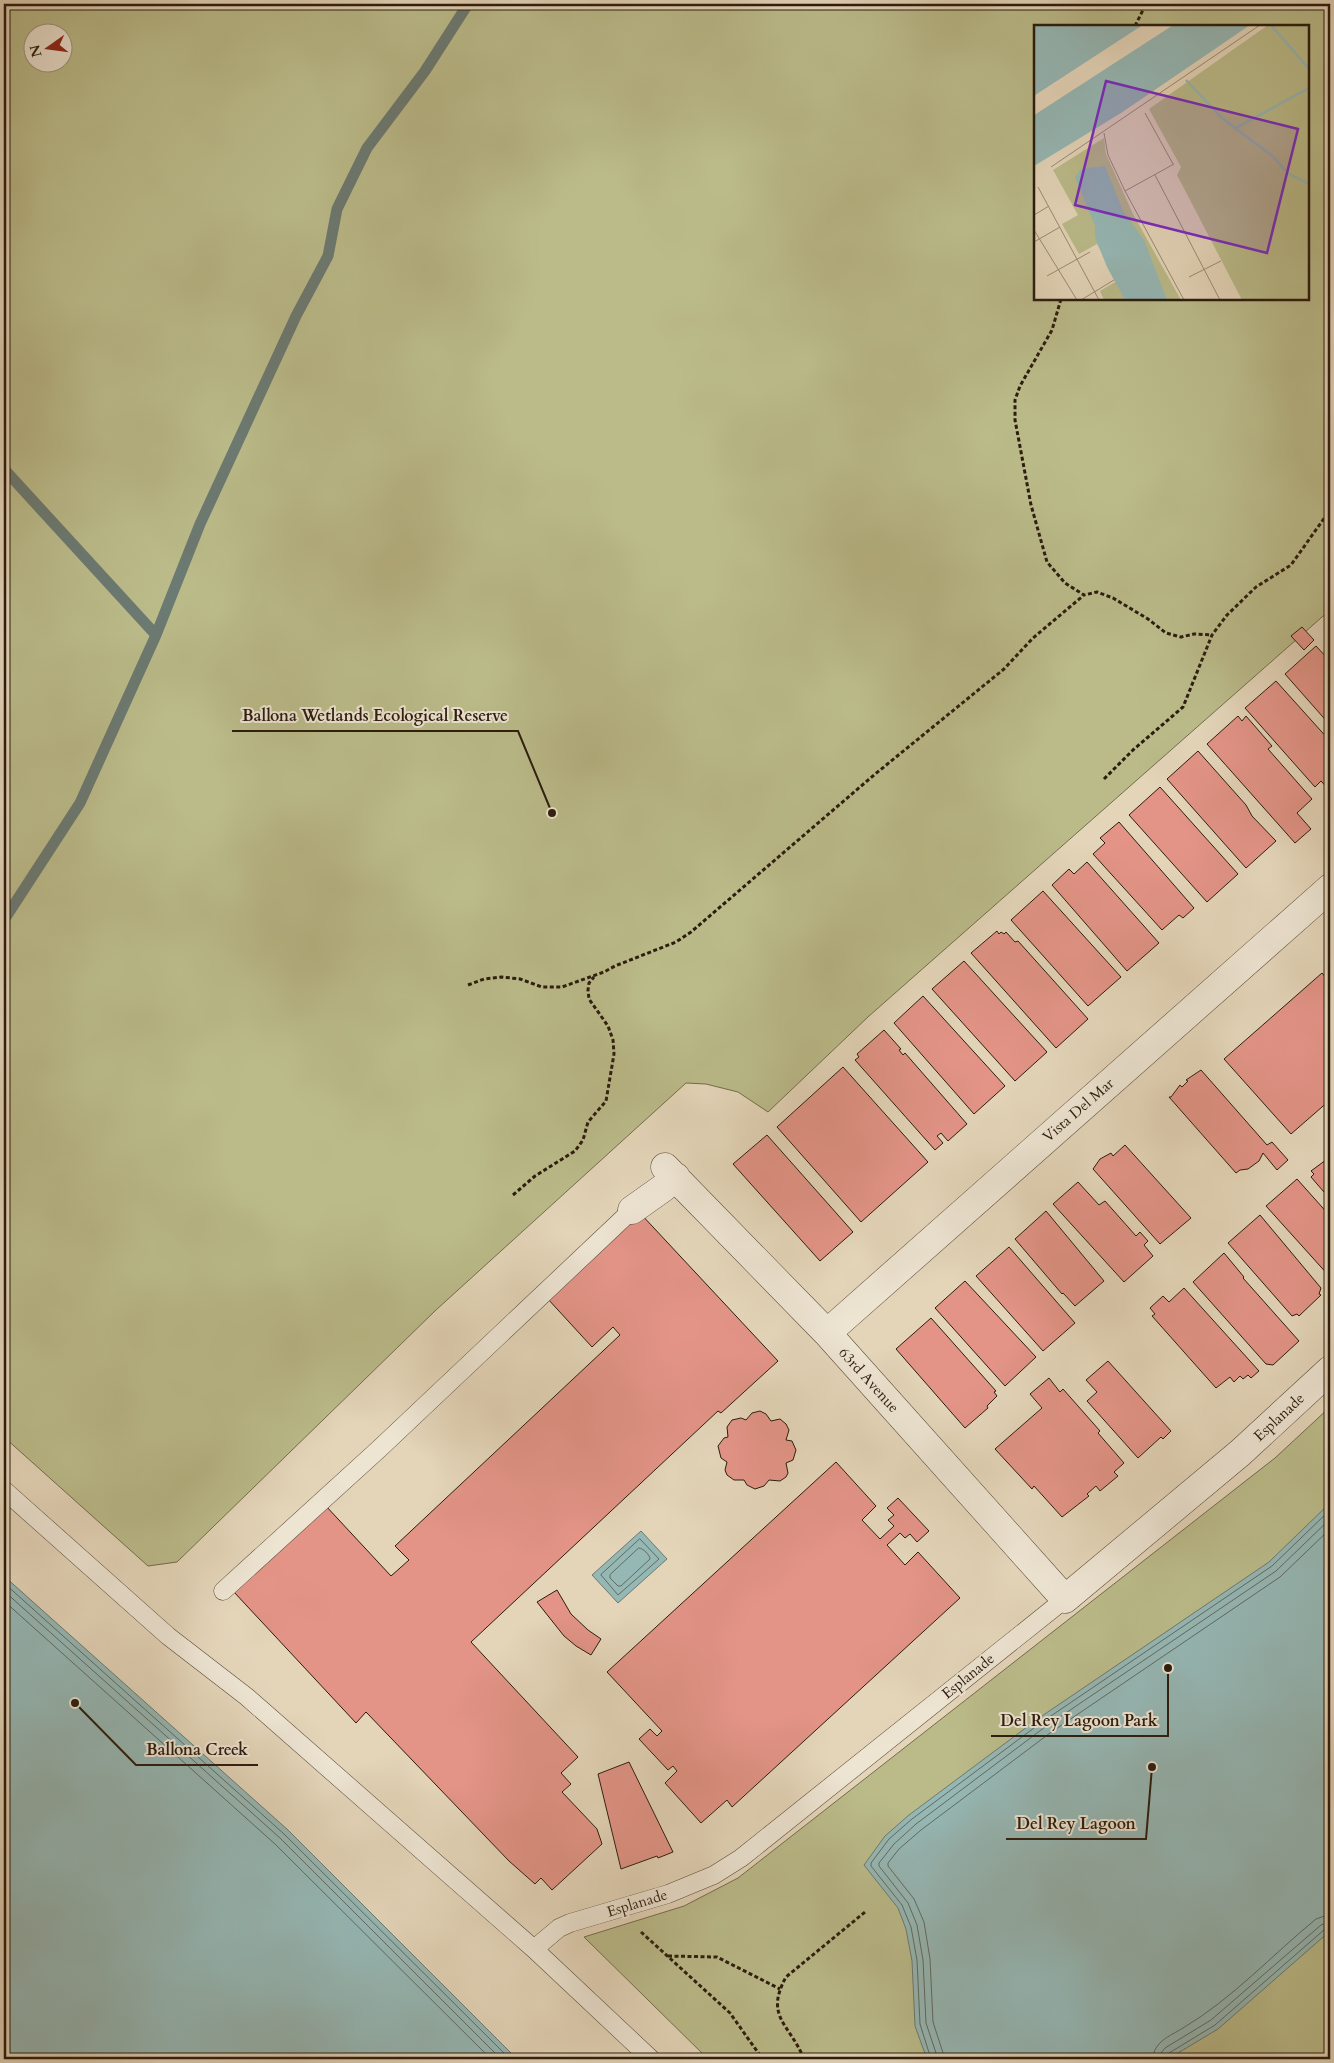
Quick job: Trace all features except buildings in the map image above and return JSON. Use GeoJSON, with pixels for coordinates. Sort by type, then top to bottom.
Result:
{"type":"FeatureCollection","features":[{"type":"Feature","properties":{"kind":"street","name":"Vista Del Mar"},"geometry":{"type":"LineString","coordinates":[[827,1333],[1330,888]]}},
{"type":"Feature","properties":{"kind":"street","name":"63rd Avenue"},"geometry":{"type":"LineString","coordinates":[[632,1210],[663,1188],[670,1172],[827,1333],[1065,1599]]}},
{"type":"Feature","properties":{"kind":"street","name":"Esplanade"},"geometry":{"type":"LineString","coordinates":[[1065,1599],[1240,1453],[1330,1370]]}},
{"type":"Feature","properties":{"kind":"lane"},"geometry":{"type":"LineString","coordinates":[[223,1591],[386,1442],[632,1210]]}},
{"type":"Feature","properties":{"kind":"lane"},"geometry":{"type":"LineString","coordinates":[[4,1490],[168,1636],[247,1697],[534,1949],[651,2059]]}},
{"type":"Feature","properties":{"kind":"lane","name":"Esplanade"},"geometry":{"type":"LineString","coordinates":[[534,1949],[559,1928],[570,1923],[668,1894],[714,1875],[741,1858],[1065,1599]]}},
{"type":"Feature","properties":{"kind":"path"},"geometry":{"type":"LineString","coordinates":[[1136,25],[1146,4]]}},
{"type":"Feature","properties":{"kind":"path"},"geometry":{"type":"LineString","coordinates":[[1062,300],[1052,330],[1020,386],[1016,400],[1014,420],[1031,505],[1047,562],[1065,583],[1084,595]]}},
{"type":"Feature","properties":{"kind":"path"},"geometry":{"type":"LineString","coordinates":[[1104,779],[1133,750],[1183,708],[1212,635],[1226,615],[1256,587],[1291,565],[1330,510]]}},
{"type":"Feature","properties":{"kind":"path"},"geometry":{"type":"LineString","coordinates":[[468,985],[484,979],[502,977],[542,986],[562,987],[676,942],[691,932],[874,775],[1004,669],[1033,638],[1084,595],[1097,592],[1113,598],[1148,619],[1166,633],[1181,636],[1194,634],[1212,635]]}},
{"type":"Feature","properties":{"kind":"path"},"geometry":{"type":"LineString","coordinates":[[513,1195],[535,1176],[574,1151],[583,1140],[588,1122],[606,1101],[614,1054],[613,1040],[608,1026],[589,999],[589,983],[596,975]]}},
{"type":"Feature","properties":{"kind":"path"},"geometry":{"type":"LineString","coordinates":[[617,1909],[730,2013],[759,2054],[767,2059]]}},
{"type":"Feature","properties":{"kind":"path"},"geometry":{"type":"LineString","coordinates":[[804,2059],[798,2045],[782,2022],[776,2000],[780,1989],[786,1977],[865,1912]]}},
{"type":"Feature","properties":{"kind":"path"},"geometry":{"type":"LineString","coordinates":[[667,1956],[717,1957],[780,1989]]}},
{"type":"Feature","properties":{"kind":"green space"},"geometry":{"type":"Polygon","coordinates":[[[4,4],[1330,4],[1330,610],[869,1016],[768,1112],[738,1092],[706,1084],[686,1083],[436,1310],[177,1562],[148,1566],[4,1437],[4,4]]]}},
{"type":"Feature","properties":{"kind":"green space"},"geometry":{"type":"Polygon","coordinates":[[[1330,1407],[1330,2059],[708,2059],[584,1937],[684,1906],[738,1878],[1275,1458],[1330,1407]]]}},
{"type":"Feature","properties":{"kind":"water"},"geometry":{"type":"Polygon","coordinates":[[[1330,1503],[1330,1931],[1218,2029],[1168,2059],[927,2059],[915,2026],[912,1961],[906,1929],[898,1908],[864,1865],[885,1836],[909,1815],[1039,1718],[1269,1562],[1330,1503]]]}},
{"type":"Feature","properties":{"kind":"water"},"geometry":{"type":"Polygon","coordinates":[[[641,1531],[667,1559],[618,1603],[592,1575],[641,1531]]]}},
{"type":"Feature","properties":{"kind":"water"},"geometry":{"type":"Polygon","coordinates":[[[4,1576],[288,1830],[517,2059],[4,2059],[4,1576]]]}},
{"type":"Feature","properties":{"kind":"waterway"},"geometry":{"type":"LineString","coordinates":[[4,920],[80,803],[156,635],[200,524],[296,316],[328,256],[337,209],[367,148],[425,71],[468,4]]}},
{"type":"Feature","properties":{"kind":"waterway"},"geometry":{"type":"LineString","coordinates":[[4,469],[156,635]]}},
{"type":"Feature","properties":{"kind":"place","name":"Ballona Wetlands Ecological Reserve"},"geometry":{"type":"Point","coordinates":[552,813]}},
{"type":"Feature","properties":{"kind":"place","name":"Del Rey Lagoon Park"},"geometry":{"type":"Point","coordinates":[1168,1668]}},
{"type":"Feature","properties":{"kind":"place","name":"Ballona Creek"},"geometry":{"type":"Point","coordinates":[75,1703]}},
{"type":"Feature","properties":{"kind":"place","name":"Del Rey Lagoon"},"geometry":{"type":"Point","coordinates":[1152,1767]}}]}
